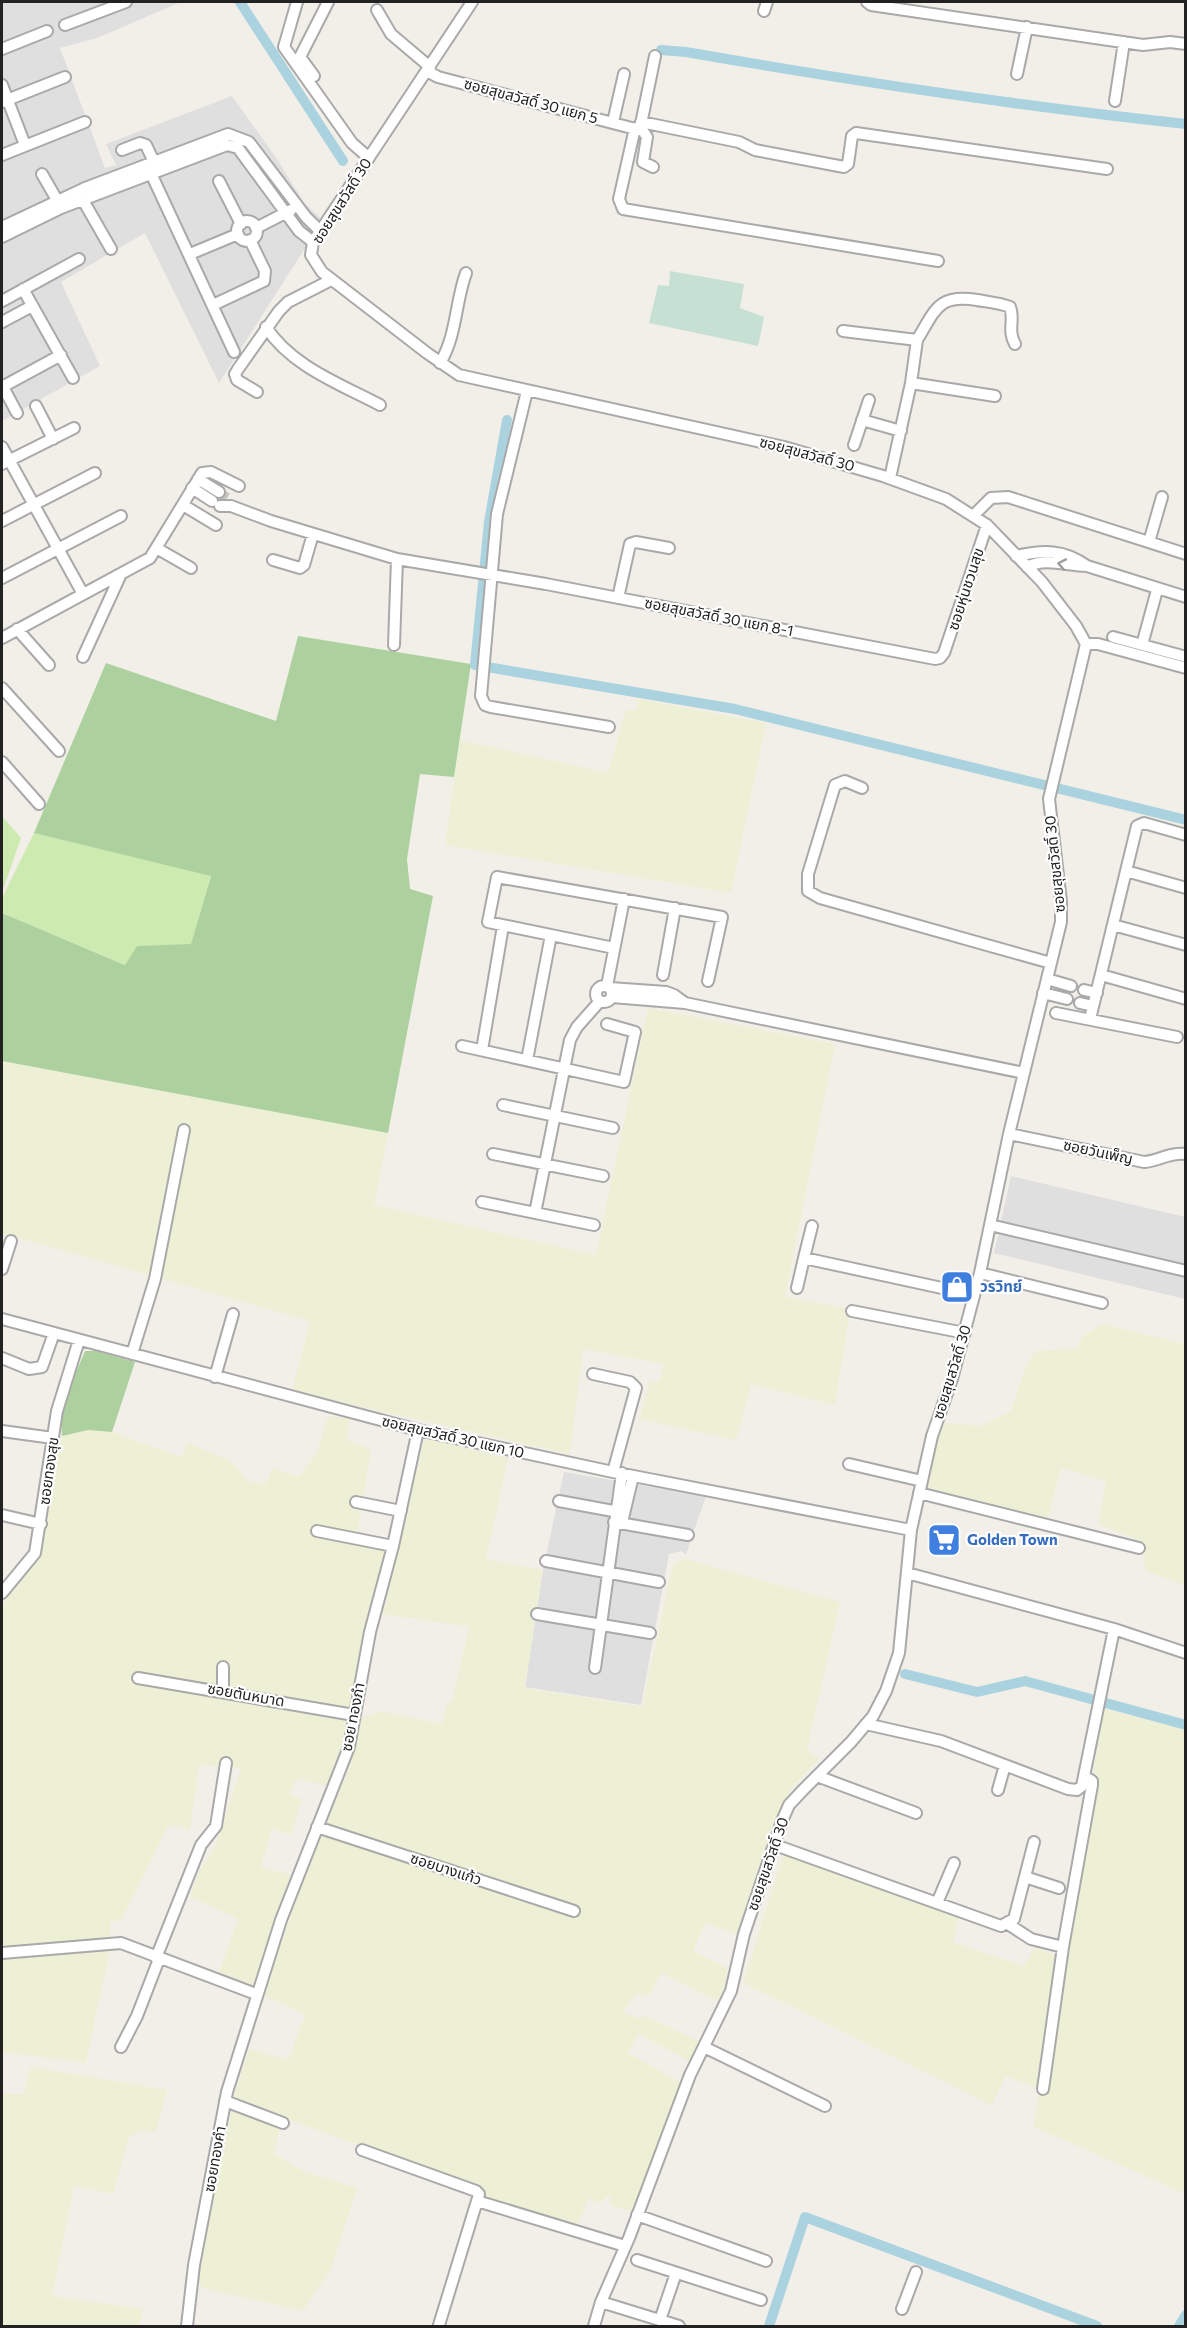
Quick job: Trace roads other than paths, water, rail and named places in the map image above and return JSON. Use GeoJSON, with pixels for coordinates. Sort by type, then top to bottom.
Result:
{"type":"FeatureCollection","features":[{"type":"Feature","properties":{"kind":"street"},"geometry":{"type":"LineString","coordinates":[[65,25],[126,2]]}},
{"type":"Feature","properties":{"kind":"street"},"geometry":{"type":"LineString","coordinates":[[297,2],[284,47],[352,143],[371,154]]}},
{"type":"Feature","properties":{"kind":"street"},"geometry":{"type":"LineString","coordinates":[[328,2],[300,57],[357,139],[371,154]]}},
{"type":"Feature","properties":{"kind":"street","name":"ซอยสุขสวัสดิ์ 30"},"geometry":{"type":"LineString","coordinates":[[472,2],[314,242],[313,259],[331,280],[459,375],[784,447],[890,478],[946,499],[987,525],[1064,610],[1086,644],[1049,800],[1061,912],[1044,993],[1009,1134],[980,1273],[965,1333],[932,1436],[911,1530],[898,1653],[886,1691],[866,1724],[789,1806],[744,1934],[731,1990],[690,2075],[601,2302],[594,2326]]}},
{"type":"Feature","properties":{"kind":"street"},"geometry":{"type":"LineString","coordinates":[[867,2],[1124,42],[1185,44]]}},
{"type":"Feature","properties":{"kind":"street"},"geometry":{"type":"LineString","coordinates":[[377,10],[391,34],[429,69]]}},
{"type":"Feature","properties":{"kind":"street"},"geometry":{"type":"LineString","coordinates":[[1017,74],[1027,27]]}},
{"type":"Feature","properties":{"kind":"street"},"geometry":{"type":"LineString","coordinates":[[2,49],[47,31]]}},
{"type":"Feature","properties":{"kind":"street"},"geometry":{"type":"LineString","coordinates":[[1114,101],[1124,42]]}},
{"type":"Feature","properties":{"kind":"street"},"geometry":{"type":"LineString","coordinates":[[655,56],[619,199],[622,209],[938,261]]}},
{"type":"Feature","properties":{"kind":"street","name":"ซอยสุขสวัสดิ์ 30 แยก 5"},"geometry":{"type":"LineString","coordinates":[[429,69],[438,76],[531,103],[613,122],[739,142],[755,150],[844,166],[848,164],[852,136],[856,133],[1107,169]]}},
{"type":"Feature","properties":{"kind":"street"},"geometry":{"type":"LineString","coordinates":[[613,122],[624,74]]}},
{"type":"Feature","properties":{"kind":"street"},"geometry":{"type":"LineString","coordinates":[[4,101],[65,77]]}},
{"type":"Feature","properties":{"kind":"street"},"geometry":{"type":"LineString","coordinates":[[2,86],[4,101],[25,145]]}},
{"type":"Feature","properties":{"kind":"street"},"geometry":{"type":"LineString","coordinates":[[2,155],[85,122]]}},
{"type":"Feature","properties":{"kind":"street"},"geometry":{"type":"LineString","coordinates":[[639,126],[646,137],[643,162],[653,167]]}},
{"type":"Feature","properties":{"kind":"street"},"geometry":{"type":"LineString","coordinates":[[2,237],[80,195],[219,136],[240,136],[249,142],[320,231]]}},
{"type":"Feature","properties":{"kind":"street"},"geometry":{"type":"LineString","coordinates":[[122,150],[140,143],[146,145],[150,166],[234,352]]}},
{"type":"Feature","properties":{"kind":"street"},"geometry":{"type":"LineString","coordinates":[[150,166],[218,147],[234,145],[299,231],[314,242]]}},
{"type":"Feature","properties":{"kind":"street"},"geometry":{"type":"LineString","coordinates":[[42,174],[57,200]]}},
{"type":"Feature","properties":{"kind":"street"},"geometry":{"type":"LineString","coordinates":[[190,254],[239,229],[251,222],[256,228],[256,235],[250,240],[243,239],[239,229],[219,181]]}},
{"type":"Feature","properties":{"kind":"street"},"geometry":{"type":"LineString","coordinates":[[2,227],[57,200],[80,195]]}},
{"type":"Feature","properties":{"kind":"street"},"geometry":{"type":"LineString","coordinates":[[80,195],[111,249]]}},
{"type":"Feature","properties":{"kind":"street"},"geometry":{"type":"LineString","coordinates":[[256,228],[297,205]]}},
{"type":"Feature","properties":{"kind":"street"},"geometry":{"type":"LineString","coordinates":[[213,305],[264,281],[265,271],[250,240]]}},
{"type":"Feature","properties":{"kind":"street"},"geometry":{"type":"LineString","coordinates":[[2,301],[79,259]]}},
{"type":"Feature","properties":{"kind":"street"},"geometry":{"type":"LineString","coordinates":[[440,363],[451,346],[459,292],[466,273]]}},
{"type":"Feature","properties":{"kind":"street"},"geometry":{"type":"LineString","coordinates":[[257,392],[237,380],[235,374],[266,327],[288,302],[331,280]]}},
{"type":"Feature","properties":{"kind":"street"},"geometry":{"type":"LineString","coordinates":[[23,289],[73,378]]}},
{"type":"Feature","properties":{"kind":"street"},"geometry":{"type":"LineString","coordinates":[[890,478],[912,383],[917,340],[942,303],[950,298],[961,298],[1010,307],[1010,334],[1015,344]]}},
{"type":"Feature","properties":{"kind":"street"},"geometry":{"type":"LineString","coordinates":[[2,322],[32,306]]}},
{"type":"Feature","properties":{"kind":"street"},"geometry":{"type":"LineString","coordinates":[[266,327],[274,340],[296,360],[380,405]]}},
{"type":"Feature","properties":{"kind":"street"},"geometry":{"type":"LineString","coordinates":[[843,331],[917,340]]}},
{"type":"Feature","properties":{"kind":"street"},"geometry":{"type":"LineString","coordinates":[[17,413],[2,386],[61,356]]}},
{"type":"Feature","properties":{"kind":"street"},"geometry":{"type":"LineString","coordinates":[[912,383],[995,396]]}},
{"type":"Feature","properties":{"kind":"street"},"geometry":{"type":"LineString","coordinates":[[526,391],[485,573],[485,654],[481,696],[485,705],[609,727]]}},
{"type":"Feature","properties":{"kind":"street"},"geometry":{"type":"LineString","coordinates":[[854,446],[869,400]]}},
{"type":"Feature","properties":{"kind":"street"},"geometry":{"type":"LineString","coordinates":[[36,406],[53,439]]}},
{"type":"Feature","properties":{"kind":"street"},"geometry":{"type":"LineString","coordinates":[[862,420],[901,430]]}},
{"type":"Feature","properties":{"kind":"street"},"geometry":{"type":"LineString","coordinates":[[6,462],[74,428]]}},
{"type":"Feature","properties":{"kind":"street"},"geometry":{"type":"LineString","coordinates":[[2,447],[6,462],[35,504],[83,594]]}},
{"type":"Feature","properties":{"kind":"street"},"geometry":{"type":"LineString","coordinates":[[2,638],[150,558],[158,549],[202,473],[211,472],[239,486]]}},
{"type":"Feature","properties":{"kind":"street"},"geometry":{"type":"LineString","coordinates":[[2,521],[95,473]]}},
{"type":"Feature","properties":{"kind":"street","name":"ซอยสุขสวัสดิ์ 30 แยก 8-1"},"geometry":{"type":"LineString","coordinates":[[195,483],[222,501],[313,534],[397,559],[485,573],[935,659],[940,658],[944,653]]}},
{"type":"Feature","properties":{"kind":"street"},"geometry":{"type":"LineString","coordinates":[[974,515],[991,498],[1008,497],[1185,554]]}},
{"type":"Feature","properties":{"kind":"street"},"geometry":{"type":"LineString","coordinates":[[1149,542],[1162,497]]}},
{"type":"Feature","properties":{"kind":"street"},"geometry":{"type":"LineString","coordinates":[[183,505],[216,525]]}},
{"type":"Feature","properties":{"kind":"street"},"geometry":{"type":"LineString","coordinates":[[2,578],[121,516]]}},
{"type":"Feature","properties":{"kind":"street","name":"ซอยหุ่นชวนสุข"},"geometry":{"type":"LineString","coordinates":[[944,653],[987,525]]}},
{"type":"Feature","properties":{"kind":"street"},"geometry":{"type":"LineString","coordinates":[[273,560],[300,568],[304,565],[313,534]]}},
{"type":"Feature","properties":{"kind":"street"},"geometry":{"type":"LineString","coordinates":[[618,598],[630,544],[636,542],[669,548]]}},
{"type":"Feature","properties":{"kind":"street"},"geometry":{"type":"LineString","coordinates":[[158,549],[191,568]]}},
{"type":"Feature","properties":{"kind":"street"},"geometry":{"type":"LineString","coordinates":[[1016,556],[1052,551],[1074,556],[1087,566],[1185,597]]}},
{"type":"Feature","properties":{"kind":"street"},"geometry":{"type":"LineString","coordinates":[[393,645],[397,559]]}},
{"type":"Feature","properties":{"kind":"street"},"geometry":{"type":"LineString","coordinates":[[1027,567],[1043,561],[1071,566],[1087,566]]}},
{"type":"Feature","properties":{"kind":"street"},"geometry":{"type":"LineString","coordinates":[[83,657],[121,574]]}},
{"type":"Feature","properties":{"kind":"street"},"geometry":{"type":"LineString","coordinates":[[1142,645],[1157,590]]}},
{"type":"Feature","properties":{"kind":"street"},"geometry":{"type":"LineString","coordinates":[[17,630],[49,665]]}},
{"type":"Feature","properties":{"kind":"street"},"geometry":{"type":"LineString","coordinates":[[1113,637],[1185,657]]}},
{"type":"Feature","properties":{"kind":"street"},"geometry":{"type":"LineString","coordinates":[[1086,644],[1098,644],[1185,668]]}},
{"type":"Feature","properties":{"kind":"street"},"geometry":{"type":"LineString","coordinates":[[2,688],[59,751]]}},
{"type":"Feature","properties":{"kind":"street"},"geometry":{"type":"LineString","coordinates":[[2,762],[39,804]]}},
{"type":"Feature","properties":{"kind":"street"},"geometry":{"type":"LineString","coordinates":[[862,788],[845,781],[835,784],[808,873],[808,891],[820,898],[1051,963]]}},
{"type":"Feature","properties":{"kind":"street"},"geometry":{"type":"LineString","coordinates":[[1090,1019],[1137,826],[1144,823],[1185,835]]}},
{"type":"Feature","properties":{"kind":"street"},"geometry":{"type":"LineString","coordinates":[[1126,871],[1185,888]]}},
{"type":"Feature","properties":{"kind":"street"},"geometry":{"type":"LineString","coordinates":[[614,948],[488,922],[496,877],[722,917],[708,981]]}},
{"type":"Feature","properties":{"kind":"street"},"geometry":{"type":"LineString","coordinates":[[610,990],[614,948],[624,899]]}},
{"type":"Feature","properties":{"kind":"street"},"geometry":{"type":"LineString","coordinates":[[663,975],[675,908]]}},
{"type":"Feature","properties":{"kind":"street"},"geometry":{"type":"LineString","coordinates":[[1113,925],[1185,945]]}},
{"type":"Feature","properties":{"kind":"street"},"geometry":{"type":"LineString","coordinates":[[482,1050],[503,926]]}},
{"type":"Feature","properties":{"kind":"street"},"geometry":{"type":"LineString","coordinates":[[527,1060],[552,935]]}},
{"type":"Feature","properties":{"kind":"street"},"geometry":{"type":"LineString","coordinates":[[1101,975],[1185,999]]}},
{"type":"Feature","properties":{"kind":"street"},"geometry":{"type":"LineString","coordinates":[[1047,980],[1071,986]]}},
{"type":"Feature","properties":{"kind":"street"},"geometry":{"type":"LineString","coordinates":[[535,1213],[564,1069],[574,1032],[600,1001],[596,992],[600,987],[610,990],[666,992],[675,995],[685,1004],[1024,1073]]}},
{"type":"Feature","properties":{"kind":"street"},"geometry":{"type":"LineString","coordinates":[[1084,990],[1097,993]]}},
{"type":"Feature","properties":{"kind":"street"},"geometry":{"type":"LineString","coordinates":[[1044,993],[1067,999]]}},
{"type":"Feature","properties":{"kind":"street"},"geometry":{"type":"LineString","coordinates":[[1080,1003],[1093,1006]]}},
{"type":"Feature","properties":{"kind":"street"},"geometry":{"type":"LineString","coordinates":[[1056,1013],[1177,1037]]}},
{"type":"Feature","properties":{"kind":"street"},"geometry":{"type":"LineString","coordinates":[[462,1047],[624,1082],[635,1032],[607,1024]]}},
{"type":"Feature","properties":{"kind":"street"},"geometry":{"type":"LineString","coordinates":[[503,1105],[613,1128]]}},
{"type":"Feature","properties":{"kind":"street"},"geometry":{"type":"LineString","coordinates":[[132,1354],[155,1279],[184,1130]]}},
{"type":"Feature","properties":{"kind":"street","name":"ซอยวันเพ็ญ"},"geometry":{"type":"LineString","coordinates":[[1009,1134],[1144,1162],[1154,1161],[1172,1152],[1185,1154]]}},
{"type":"Feature","properties":{"kind":"street"},"geometry":{"type":"LineString","coordinates":[[493,1154],[603,1176]]}},
{"type":"Feature","properties":{"kind":"street"},"geometry":{"type":"LineString","coordinates":[[482,1202],[594,1225]]}},
{"type":"Feature","properties":{"kind":"street"},"geometry":{"type":"LineString","coordinates":[[990,1225],[1185,1271]]}},
{"type":"Feature","properties":{"kind":"street"},"geometry":{"type":"LineString","coordinates":[[797,1288],[812,1226]]}},
{"type":"Feature","properties":{"kind":"street"},"geometry":{"type":"LineString","coordinates":[[2,1269],[11,1241]]}},
{"type":"Feature","properties":{"kind":"street"},"geometry":{"type":"LineString","coordinates":[[804,1258],[974,1295]]}},
{"type":"Feature","properties":{"kind":"street"},"geometry":{"type":"LineString","coordinates":[[980,1273],[1102,1303]]}},
{"type":"Feature","properties":{"kind":"street"},"geometry":{"type":"LineString","coordinates":[[852,1311],[965,1333]]}},
{"type":"Feature","properties":{"kind":"street"},"geometry":{"type":"LineString","coordinates":[[215,1377],[233,1314]]}},
{"type":"Feature","properties":{"kind":"street","name":"ซอยสุขสวัสดิ์ 30 แยก 10"},"geometry":{"type":"LineString","coordinates":[[2,1319],[418,1430],[623,1474],[911,1530]]}},
{"type":"Feature","properties":{"kind":"street"},"geometry":{"type":"LineString","coordinates":[[2,1358],[29,1369],[42,1367],[54,1333]]}},
{"type":"Feature","properties":{"kind":"street","name":"ซอยทองสุข"},"geometry":{"type":"LineString","coordinates":[[2,1593],[35,1553],[60,1400],[79,1340]]}},
{"type":"Feature","properties":{"kind":"street"},"geometry":{"type":"LineString","coordinates":[[593,1374],[630,1382],[636,1388],[595,1668]]}},
{"type":"Feature","properties":{"kind":"street","name":"ซอย ทองภํา"},"geometry":{"type":"LineString","coordinates":[[256,1994],[281,1920],[346,1758],[369,1632],[393,1546],[418,1430]]}},
{"type":"Feature","properties":{"kind":"street"},"geometry":{"type":"LineString","coordinates":[[2,1431],[53,1438]]}},
{"type":"Feature","properties":{"kind":"street"},"geometry":{"type":"LineString","coordinates":[[849,1464],[922,1481]]}},
{"type":"Feature","properties":{"kind":"street"},"geometry":{"type":"LineString","coordinates":[[920,1493],[1139,1548]]}},
{"type":"Feature","properties":{"kind":"street"},"geometry":{"type":"LineString","coordinates":[[559,1501],[618,1520],[688,1535]]}},
{"type":"Feature","properties":{"kind":"street"},"geometry":{"type":"LineString","coordinates":[[356,1502],[401,1511]]}},
{"type":"Feature","properties":{"kind":"street"},"geometry":{"type":"LineString","coordinates":[[2,1515],[41,1524]]}},
{"type":"Feature","properties":{"kind":"street"},"geometry":{"type":"LineString","coordinates":[[317,1531],[393,1546]]}},
{"type":"Feature","properties":{"kind":"street"},"geometry":{"type":"LineString","coordinates":[[546,1561],[659,1582]]}},
{"type":"Feature","properties":{"kind":"street"},"geometry":{"type":"LineString","coordinates":[[907,1573],[1114,1629],[1185,1653]]}},
{"type":"Feature","properties":{"kind":"street"},"geometry":{"type":"LineString","coordinates":[[537,1614],[650,1633]]}},
{"type":"Feature","properties":{"kind":"street"},"geometry":{"type":"LineString","coordinates":[[866,1724],[942,1741],[1068,1789],[1077,1790],[1082,1786],[1114,1629]]}},
{"type":"Feature","properties":{"kind":"street"},"geometry":{"type":"LineString","coordinates":[[223,1667],[223,1691]]}},
{"type":"Feature","properties":{"kind":"street","name":"ซอยตันหมาด"},"geometry":{"type":"LineString","coordinates":[[138,1678],[354,1715]]}},
{"type":"Feature","properties":{"kind":"street"},"geometry":{"type":"LineString","coordinates":[[121,2047],[137,2016],[201,1845],[216,1826],[226,1763]]}},
{"type":"Feature","properties":{"kind":"street"},"geometry":{"type":"LineString","coordinates":[[998,1790],[1005,1765]]}},
{"type":"Feature","properties":{"kind":"street"},"geometry":{"type":"LineString","coordinates":[[817,1776],[916,1813]]}},
{"type":"Feature","properties":{"kind":"street"},"geometry":{"type":"LineString","coordinates":[[1043,2089],[1063,1947],[1092,1785],[1092,1780],[1084,1776]]}},
{"type":"Feature","properties":{"kind":"street","name":"ซอยบางแก้ว"},"geometry":{"type":"LineString","coordinates":[[317,1827],[574,1911]]}},
{"type":"Feature","properties":{"kind":"street"},"geometry":{"type":"LineString","coordinates":[[775,1845],[1001,1926],[1014,1919],[1034,1842]]}},
{"type":"Feature","properties":{"kind":"street"},"geometry":{"type":"LineString","coordinates":[[937,1903],[954,1863]]}},
{"type":"Feature","properties":{"kind":"street"},"geometry":{"type":"LineString","coordinates":[[1025,1877],[1059,1888]]}},
{"type":"Feature","properties":{"kind":"street"},"geometry":{"type":"LineString","coordinates":[[1008,1924],[1031,1939],[1063,1947]]}},
{"type":"Feature","properties":{"kind":"street"},"geometry":{"type":"LineString","coordinates":[[2,1953],[113,1942],[256,1994]]}},
{"type":"Feature","properties":{"kind":"street","name":"ซอยทองคำ"},"geometry":{"type":"LineString","coordinates":[[187,2326],[194,2265],[226,2098],[256,1994]]}},
{"type":"Feature","properties":{"kind":"street"},"geometry":{"type":"LineString","coordinates":[[704,2047],[825,2106]]}},
{"type":"Feature","properties":{"kind":"street"},"geometry":{"type":"LineString","coordinates":[[226,2098],[283,2122]]}},
{"type":"Feature","properties":{"kind":"street"},"geometry":{"type":"LineString","coordinates":[[362,2150],[479,2194],[439,2325]]}},
{"type":"Feature","properties":{"kind":"street"},"geometry":{"type":"LineString","coordinates":[[477,2201],[626,2243]]}},
{"type":"Feature","properties":{"kind":"street"},"geometry":{"type":"LineString","coordinates":[[637,2215],[766,2261]]}},
{"type":"Feature","properties":{"kind":"street"},"geometry":{"type":"LineString","coordinates":[[637,2260],[762,2300]]}},
{"type":"Feature","properties":{"kind":"street"},"geometry":{"type":"LineString","coordinates":[[903,2309],[916,2272]]}},
{"type":"Feature","properties":{"kind":"street"},"geometry":{"type":"LineString","coordinates":[[660,2320],[676,2273]]}},
{"type":"Feature","properties":{"kind":"street"},"geometry":{"type":"LineString","coordinates":[[601,2302],[679,2326]]}},
{"type":"Feature","properties":{"kind":"waterway"},"geometry":{"type":"LineString","coordinates":[[240,2],[343,161]]}},
{"type":"Feature","properties":{"kind":"waterway"},"geometry":{"type":"LineString","coordinates":[[661,50],[998,101],[1186,124]]}},
{"type":"Feature","properties":{"kind":"waterway"},"geometry":{"type":"LineString","coordinates":[[507,420],[489,522],[475,665],[735,709],[1186,820]]}},
{"type":"Feature","properties":{"kind":"waterway"},"geometry":{"type":"LineString","coordinates":[[905,1674],[977,1692],[1025,1681],[1186,1725]]}},
{"type":"Feature","properties":{"kind":"waterway"},"geometry":{"type":"LineString","coordinates":[[769,2326],[805,2217],[1097,2326]]}},
{"type":"Feature","properties":{"kind":"waterway"},"geometry":{"type":"LineString","coordinates":[[1179,2326],[1186,2315]]}},
{"type":"Feature","properties":{"kind":"tunnel"},"geometry":{"type":"LineString","coordinates":[[219,492],[227,498]]}},
{"type":"Feature","properties":{"kind":"place","name":"วรวิทย์"},"geometry":{"type":"Point","coordinates":[957,1287]}},
{"type":"Feature","properties":{"kind":"place","name":"Golden Town"},"geometry":{"type":"Point","coordinates":[944,1540]}}]}
